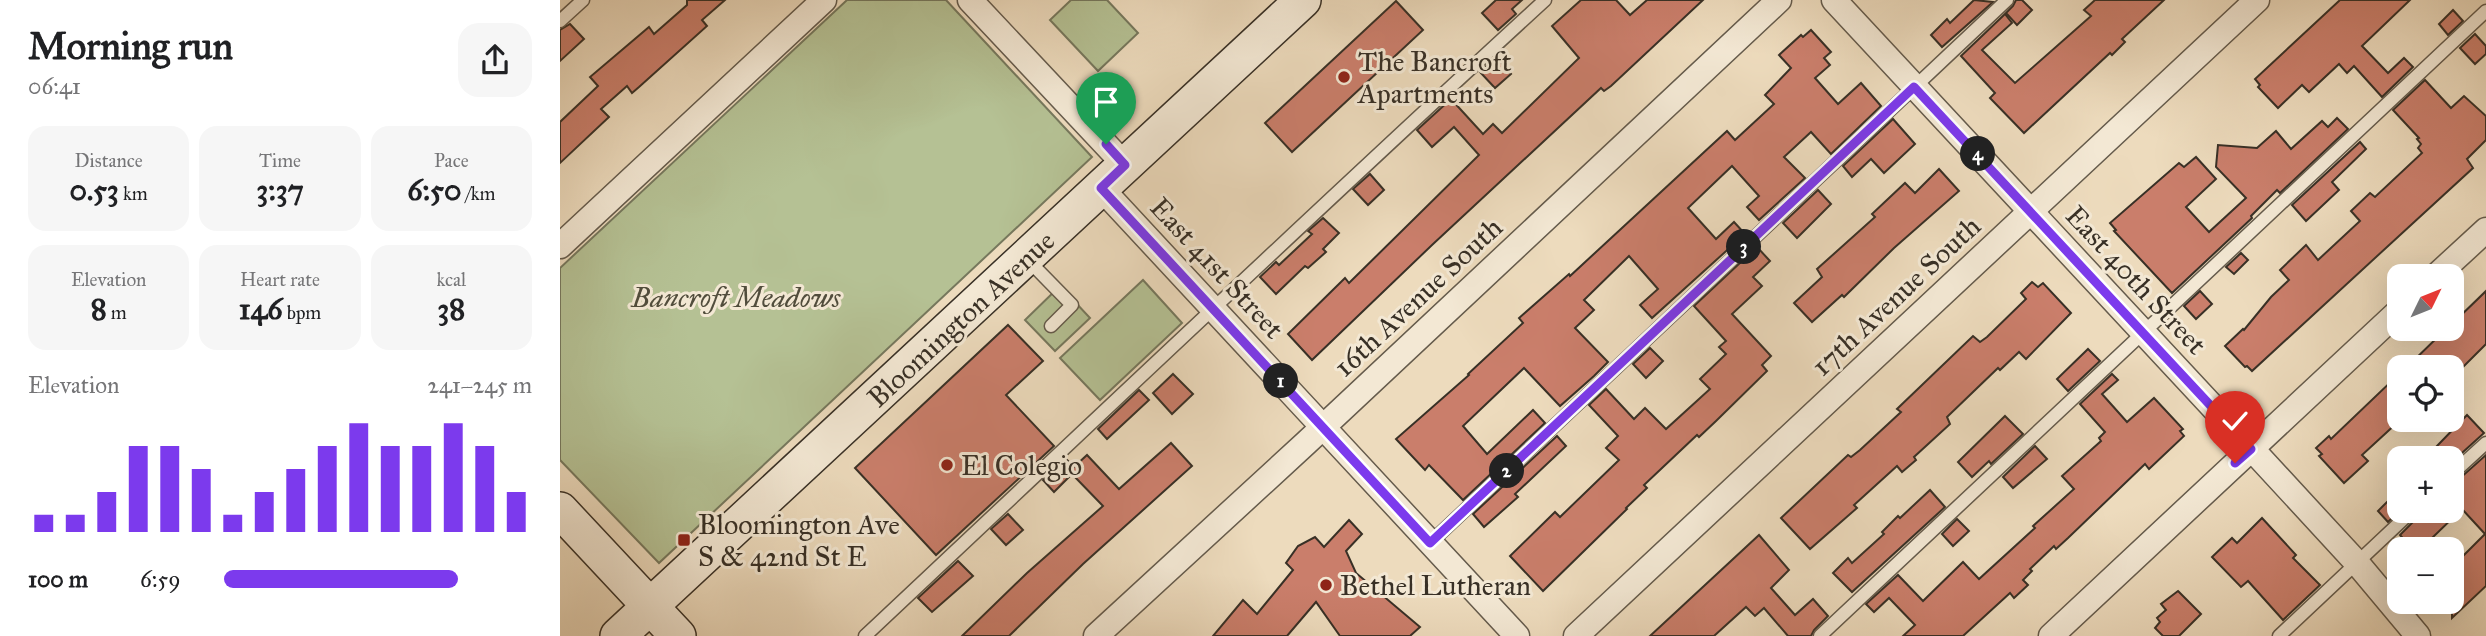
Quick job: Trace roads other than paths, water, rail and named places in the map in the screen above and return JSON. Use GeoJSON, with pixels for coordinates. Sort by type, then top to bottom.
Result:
{"type":"FeatureCollection","features":[{"type":"Feature","properties":{"kind":"street"},"geometry":{"type":"LineString","coordinates":[[560,246],[824,0]]}},
{"type":"Feature","properties":{"kind":"street","name":"East 41st Street"},"geometry":{"type":"LineString","coordinates":[[970,0],[1215,309],[1517,636]]}},
{"type":"Feature","properties":{"kind":"street","name":"Bloomington Avenue"},"geometry":{"type":"LineString","coordinates":[[618,636],[1303,0]]}},
{"type":"Feature","properties":{"kind":"street","name":"16th Avenue South"},"geometry":{"type":"LineString","coordinates":[[1096,636],[1779,0]]}},
{"type":"Feature","properties":{"kind":"street","name":"East 40th Street"},"geometry":{"type":"LineString","coordinates":[[1834,0],[2357,563],[2418,636]]}},
{"type":"Feature","properties":{"kind":"street","name":"17th Avenue South"},"geometry":{"type":"LineString","coordinates":[[1576,636],[2257,0]]}},
{"type":"Feature","properties":{"kind":"street"},"geometry":{"type":"LineString","coordinates":[[2449,264],[2486,230]]}},
{"type":"Feature","properties":{"kind":"street"},"geometry":{"type":"LineString","coordinates":[[2051,636],[2387,322]]}},
{"type":"Feature","properties":{"kind":"street"},"geometry":{"type":"LineString","coordinates":[[560,510],[678,636]]}},
{"type":"Feature","properties":{"kind":"lane"},"geometry":{"type":"LineString","coordinates":[[560,21],[583,0]]}},
{"type":"Feature","properties":{"kind":"lane"},"geometry":{"type":"LineString","coordinates":[[865,636],[1545,0]]}},
{"type":"Feature","properties":{"kind":"lane"},"geometry":{"type":"LineString","coordinates":[[1430,543],[2007,0]]}},
{"type":"Feature","properties":{"kind":"lane"},"geometry":{"type":"LineString","coordinates":[[1820,636],[2486,11]]}},
{"type":"Feature","properties":{"kind":"lane"},"geometry":{"type":"LineString","coordinates":[[1026,258],[1072,305],[1051,326]]}},
{"type":"Feature","properties":{"kind":"lane"},"geometry":{"type":"LineString","coordinates":[[2464,463],[2486,443]]}},
{"type":"Feature","properties":{"kind":"lane"},"geometry":{"type":"LineString","coordinates":[[2279,636],[2399,523]]}},
{"type":"Feature","properties":{"kind":"place","name":"The Bancroft Apartments"},"geometry":{"type":"Point","coordinates":[1344,77]}},
{"type":"Feature","properties":{"kind":"place","name":"El Colegio"},"geometry":{"type":"Point","coordinates":[947,465]}},
{"type":"Feature","properties":{"kind":"place","name":"Bloomington Ave S & 42nd St E"},"geometry":{"type":"Point","coordinates":[684,540]}},
{"type":"Feature","properties":{"kind":"place","name":"Bethel Lutheran"},"geometry":{"type":"Point","coordinates":[1326,585]}},
{"type":"Feature","properties":{"kind":"park label","name":"Bancroft Meadows"},"geometry":{"type":"Point","coordinates":[736,297]}}]}
